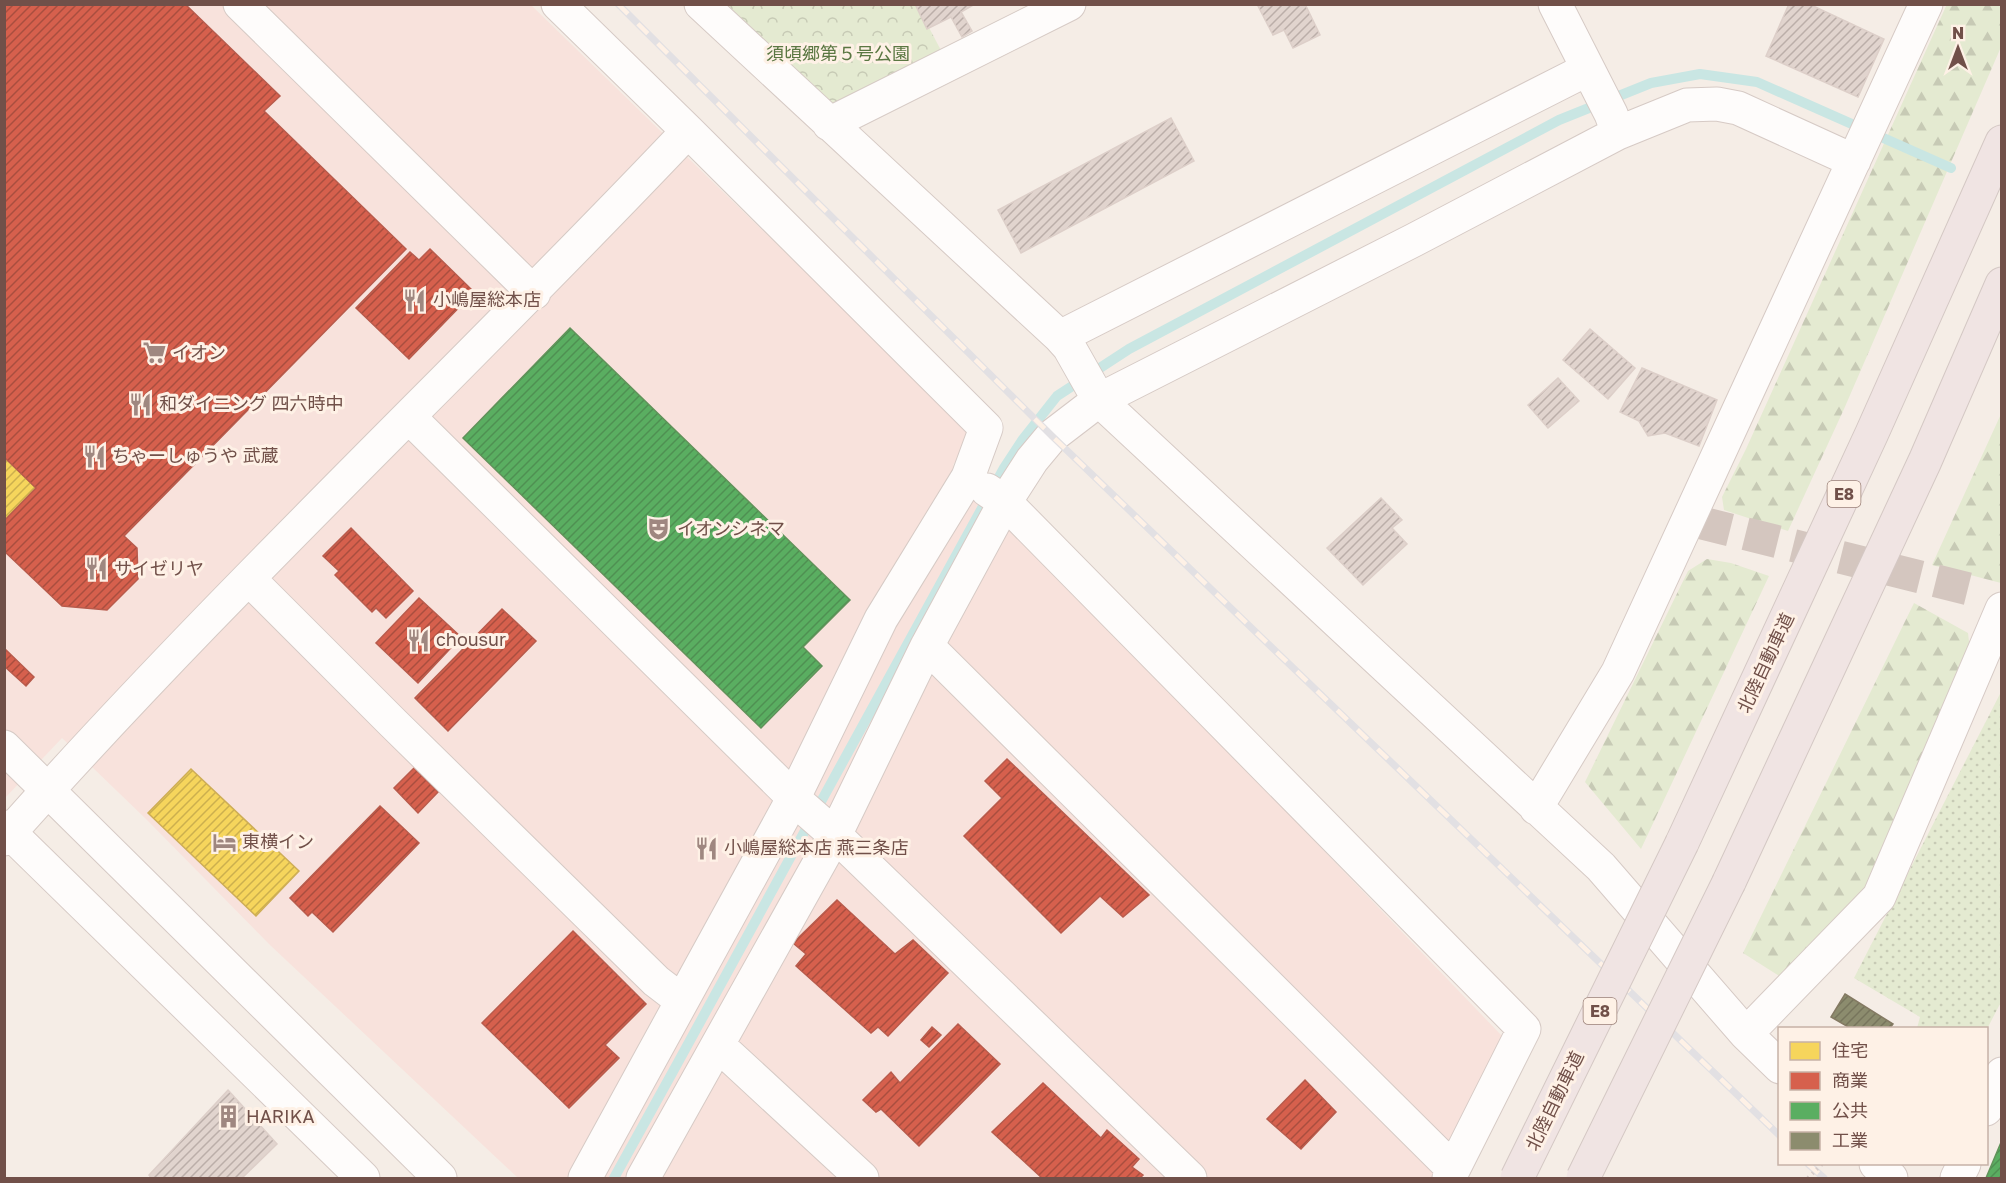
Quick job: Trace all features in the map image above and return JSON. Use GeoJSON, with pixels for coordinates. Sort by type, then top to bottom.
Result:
{"type":"FeatureCollection","features":[{"type":"Feature","properties":{"kind":"highway","name":"北陸自動車道"},"geometry":{"type":"LineString","coordinates":[[1518,1179],[1682,843],[1872,433],[2001,142]]}},
{"type":"Feature","properties":{"kind":"highway"},"geometry":{"type":"LineString","coordinates":[[1583,1179],[1730,882],[1925,461],[2001,284]]}},
{"type":"Feature","properties":{"kind":"highway"},"geometry":{"type":"LineString","coordinates":[[1730,882],[1814,735],[2001,330]]}},
{"type":"Feature","properties":{"kind":"street"},"geometry":{"type":"LineString","coordinates":[[240,4],[534,293]]}},
{"type":"Feature","properties":{"kind":"street"},"geometry":{"type":"LineString","coordinates":[[558,4],[986,428],[968,477],[882,619],[814,816],[718,1045],[643,1179]]}},
{"type":"Feature","properties":{"kind":"street"},"geometry":{"type":"LineString","coordinates":[[701,4],[1064,342],[1095,393],[1600,867],[1746,1034],[1778,1066]]}},
{"type":"Feature","properties":{"kind":"street"},"geometry":{"type":"LineString","coordinates":[[829,124],[1035,12],[1069,4]]}},
{"type":"Feature","properties":{"kind":"street"},"geometry":{"type":"LineString","coordinates":[[1555,4],[1603,100]]}},
{"type":"Feature","properties":{"kind":"street"},"geometry":{"type":"LineString","coordinates":[[1536,808],[1618,672],[1693,520],[1926,4]]}},
{"type":"Feature","properties":{"kind":"street"},"geometry":{"type":"LineString","coordinates":[[1064,342],[1603,100],[1687,105],[1717,104],[1738,108],[1858,151]]}},
{"type":"Feature","properties":{"kind":"street"},"geometry":{"type":"LineString","coordinates":[[585,1179],[682,1001],[814,816],[927,646],[1005,502],[1032,460],[1052,436],[1095,393],[1414,240],[1603,100]]}},
{"type":"Feature","properties":{"kind":"street"},"geometry":{"type":"LineString","coordinates":[[363,1179],[6,833],[249,579],[534,293],[688,131]]}},
{"type":"Feature","properties":{"kind":"street"},"geometry":{"type":"LineString","coordinates":[[409,417],[814,816],[1190,1179]]}},
{"type":"Feature","properties":{"kind":"street"},"geometry":{"type":"LineString","coordinates":[[927,646],[1451,1174],[1524,1029],[1005,502],[968,477]]}},
{"type":"Feature","properties":{"kind":"street"},"geometry":{"type":"LineString","coordinates":[[249,579],[656,981],[682,1001]]}},
{"type":"Feature","properties":{"kind":"street"},"geometry":{"type":"LineString","coordinates":[[1746,1034],[1878,897],[1995,599]]}},
{"type":"Feature","properties":{"kind":"street"},"geometry":{"type":"LineString","coordinates":[[4,747],[440,1179]]}},
{"type":"Feature","properties":{"kind":"street"},"geometry":{"type":"LineString","coordinates":[[718,1045],[862,1179]]}},
{"type":"Feature","properties":{"kind":"street"},"geometry":{"type":"LineString","coordinates":[[1988,1104],[2001,1074]]}},
{"type":"Feature","properties":{"kind":"street"},"geometry":{"type":"LineString","coordinates":[[1877,1165],[1891,1179]]}},
{"type":"Feature","properties":{"kind":"street"},"geometry":{"type":"LineString","coordinates":[[1957,1179],[1964,1165]]}},
{"type":"Feature","properties":{"kind":"path"},"geometry":{"type":"LineString","coordinates":[[1808,1179],[1821,1165]]}},
{"type":"Feature","properties":{"kind":"shaded area"},"geometry":{"type":"Polygon","coordinates":[[[5,5],[531,5],[972,434],[953,465],[1503,1037],[1432,1178],[518,1178],[270,945],[146,819],[62,738],[5,798],[5,5]]]}},
{"type":"Feature","properties":{"kind":"green space"},"geometry":{"type":"Polygon","coordinates":[[[1947,4],[2001,5],[2001,47],[1844,409],[1788,531],[1724,510],[1722,497],[1746,449],[1947,4]]]}},
{"type":"Feature","properties":{"kind":"green space","name":"須頃郷第５号公園"},"geometry":{"type":"Polygon","coordinates":[[[707,5],[917,5],[944,56],[830,114],[707,5]]]}},
{"type":"Feature","properties":{"kind":"green space"},"geometry":{"type":"Polygon","coordinates":[[[2001,414],[2001,583],[1932,565],[2001,414]]]}},
{"type":"Feature","properties":{"kind":"green space"},"geometry":{"type":"Polygon","coordinates":[[[1707,559],[1731,563],[1769,576],[1641,849],[1585,782],[1688,571],[1707,559]]]}},
{"type":"Feature","properties":{"kind":"green space"},"geometry":{"type":"Polygon","coordinates":[[[1914,603],[1968,633],[1971,659],[1866,896],[1795,986],[1743,953],[1914,603]]]}},
{"type":"Feature","properties":{"kind":"green space"},"geometry":{"type":"Polygon","coordinates":[[[2001,692],[2001,1002],[1988,1027],[1917,1027],[1920,1017],[1854,978],[2001,692]]]}},
{"type":"Feature","properties":{"kind":"building: 住宅"},"geometry":{"type":"Polygon","coordinates":[[[4,457],[36,488],[4,521],[4,457]]]}},
{"type":"Feature","properties":{"kind":"building: 住宅","name":"東横イン"},"geometry":{"type":"Polygon","coordinates":[[[191,769],[299,871],[256,916],[148,813],[191,769]]]}},
{"type":"Feature","properties":{"kind":"building: 商業","name":"イオン"},"geometry":{"type":"Polygon","coordinates":[[[4,4],[185,4],[280,96],[264,111],[406,249],[124,536],[137,548],[138,579],[107,610],[62,606],[4,551],[4,521],[36,488],[4,457],[4,4]]]}},
{"type":"Feature","properties":{"kind":"building: 商業","name":"小嶋屋総本店"},"geometry":{"type":"Polygon","coordinates":[[[430,249],[474,292],[409,359],[356,308],[410,252],[419,260],[430,249]]]}},
{"type":"Feature","properties":{"kind":"building: 商業"},"geometry":{"type":"Polygon","coordinates":[[[351,528],[413,591],[386,618],[376,608],[372,612],[335,575],[339,571],[323,556],[351,528]]]}},
{"type":"Feature","properties":{"kind":"building: 商業","name":"chousur"},"geometry":{"type":"Polygon","coordinates":[[[419,598],[461,637],[418,683],[376,643],[419,598]]]}},
{"type":"Feature","properties":{"kind":"building: 商業"},"geometry":{"type":"Polygon","coordinates":[[[502,609],[536,641],[448,731],[415,698],[502,609]]]}},
{"type":"Feature","properties":{"kind":"building: 商業"},"geometry":{"type":"Polygon","coordinates":[[[4,648],[34,677],[26,686],[4,666],[4,648]]]}},
{"type":"Feature","properties":{"kind":"building: 商業"},"geometry":{"type":"Polygon","coordinates":[[[1007,759],[1149,895],[1123,917],[1100,896],[1061,933],[964,836],[1002,798],[985,781],[1007,759]]]}},
{"type":"Feature","properties":{"kind":"building: 商業"},"geometry":{"type":"Polygon","coordinates":[[[414,768],[438,792],[418,813],[394,788],[414,768]]]}},
{"type":"Feature","properties":{"kind":"building: 商業"},"geometry":{"type":"Polygon","coordinates":[[[380,806],[419,843],[333,932],[312,912],[308,916],[290,898],[380,806]]]}},
{"type":"Feature","properties":{"kind":"building: 商業"},"geometry":{"type":"Polygon","coordinates":[[[837,900],[895,954],[913,940],[948,973],[888,1036],[878,1027],[871,1033],[796,966],[806,954],[793,943],[837,900]]]}},
{"type":"Feature","properties":{"kind":"building: 商業"},"geometry":{"type":"Polygon","coordinates":[[[573,931],[646,1004],[605,1045],[619,1058],[569,1108],[482,1023],[573,931]]]}},
{"type":"Feature","properties":{"kind":"building: 商業"},"geometry":{"type":"Polygon","coordinates":[[[958,1024],[1000,1064],[919,1146],[881,1109],[876,1112],[863,1100],[891,1072],[900,1083],[958,1024]]]}},
{"type":"Feature","properties":{"kind":"building: 商業"},"geometry":{"type":"Polygon","coordinates":[[[932,1027],[941,1035],[929,1047],[921,1040],[932,1027]]]}},
{"type":"Feature","properties":{"kind":"building: 商業"},"geometry":{"type":"Polygon","coordinates":[[[1305,1080],[1336,1112],[1301,1149],[1267,1119],[1305,1080]]]}},
{"type":"Feature","properties":{"kind":"building: 商業"},"geometry":{"type":"Polygon","coordinates":[[[1043,1083],[1101,1138],[1107,1130],[1139,1159],[1132,1167],[1143,1175],[1140,1178],[1042,1178],[992,1132],[1043,1083]]]}},
{"type":"Feature","properties":{"kind":"building: 公共"},"geometry":{"type":"Polygon","coordinates":[[[570,328],[850,600],[803,647],[822,666],[761,728],[463,438],[570,328]]]}},
{"type":"Feature","properties":{"kind":"building: 公共"},"geometry":{"type":"Polygon","coordinates":[[[2002,1140],[2002,1178],[1986,1178],[2002,1140]]]}},
{"type":"Feature","properties":{"kind":"building: 工業"},"geometry":{"type":"Polygon","coordinates":[[[1845,994],[1893,1024],[1891,1027],[1848,1027],[1831,1017],[1845,994]]]}},
{"type":"Feature","properties":{"kind":"building: その他"},"geometry":{"type":"Polygon","coordinates":[[[915,4],[975,4],[961,12],[972,31],[962,37],[951,17],[927,29],[915,4]]]}},
{"type":"Feature","properties":{"kind":"building: その他"},"geometry":{"type":"Polygon","coordinates":[[[1257,4],[1305,4],[1320,35],[1293,48],[1284,30],[1273,35],[1257,4]]]}},
{"type":"Feature","properties":{"kind":"building: その他"},"geometry":{"type":"Polygon","coordinates":[[[1789,4],[1809,4],[1884,39],[1858,97],[1766,56],[1789,4]]]}},
{"type":"Feature","properties":{"kind":"building: その他"},"geometry":{"type":"Polygon","coordinates":[[[1171,118],[1194,161],[1021,253],[998,210],[1171,118]]]}},
{"type":"Feature","properties":{"kind":"building: その他"},"geometry":{"type":"Polygon","coordinates":[[[1590,329],[1635,368],[1608,399],[1563,360],[1590,329]]]}},
{"type":"Feature","properties":{"kind":"building: その他"},"geometry":{"type":"Polygon","coordinates":[[[1642,368],[1717,400],[1699,446],[1665,433],[1648,436],[1639,421],[1620,412],[1642,368]]]}},
{"type":"Feature","properties":{"kind":"building: その他"},"geometry":{"type":"Polygon","coordinates":[[[1558,378],[1579,401],[1548,428],[1528,405],[1558,378]]]}},
{"type":"Feature","properties":{"kind":"building: その他"},"geometry":{"type":"Polygon","coordinates":[[[1381,498],[1402,520],[1392,528],[1407,544],[1363,585],[1327,548],[1381,498]]]}},
{"type":"Feature","properties":{"kind":"building: その他","name":"HARIKA"},"geometry":{"type":"Polygon","coordinates":[[[228,1090],[277,1144],[242,1178],[151,1178],[149,1175],[228,1090]]]}},
{"type":"Feature","properties":{"kind":"waterway"},"geometry":{"type":"LineString","coordinates":[[614,1178],[1004,468],[1023,439],[1057,396],[1129,349],[1559,120],[1651,83],[1700,74],[1757,82],[1951,168]]}},
{"type":"Feature","properties":{"kind":"tunnel"},"geometry":{"type":"LineString","coordinates":[[1698,522],[1981,592]]}},
{"type":"Feature","properties":{"kind":"railway"},"geometry":{"type":"LineString","coordinates":[[618,4],[1052,436],[1778,1134]]}},
{"type":"Feature","properties":{"kind":"railway"},"geometry":{"type":"LineString","coordinates":[[1809,1165],[1824,1178]]}},
{"type":"Feature","properties":{"kind":"place","name":"小嶋屋総本店"},"geometry":{"type":"Point","coordinates":[415,300]}},
{"type":"Feature","properties":{"kind":"place","name":"イオン"},"geometry":{"type":"Point","coordinates":[154,353]}},
{"type":"Feature","properties":{"kind":"place","name":"和ダイニング 四六時中"},"geometry":{"type":"Point","coordinates":[141,404]}},
{"type":"Feature","properties":{"kind":"place","name":"ちゃーしゅうや 武蔵"},"geometry":{"type":"Point","coordinates":[94,456]}},
{"type":"Feature","properties":{"kind":"place","name":"イオンシネマ"},"geometry":{"type":"Point","coordinates":[659,529]}},
{"type":"Feature","properties":{"kind":"place","name":"サイゼリヤ"},"geometry":{"type":"Point","coordinates":[96,569]}},
{"type":"Feature","properties":{"kind":"place","name":"chousur"},"geometry":{"type":"Point","coordinates":[418,640]}},
{"type":"Feature","properties":{"kind":"place","name":"東横イン"},"geometry":{"type":"Point","coordinates":[224,842]}},
{"type":"Feature","properties":{"kind":"place","name":"小嶋屋総本店 燕三条店"},"geometry":{"type":"Point","coordinates":[706,848]}},
{"type":"Feature","properties":{"kind":"place","name":"HARIKA"},"geometry":{"type":"Point","coordinates":[228,1117]}}]}
